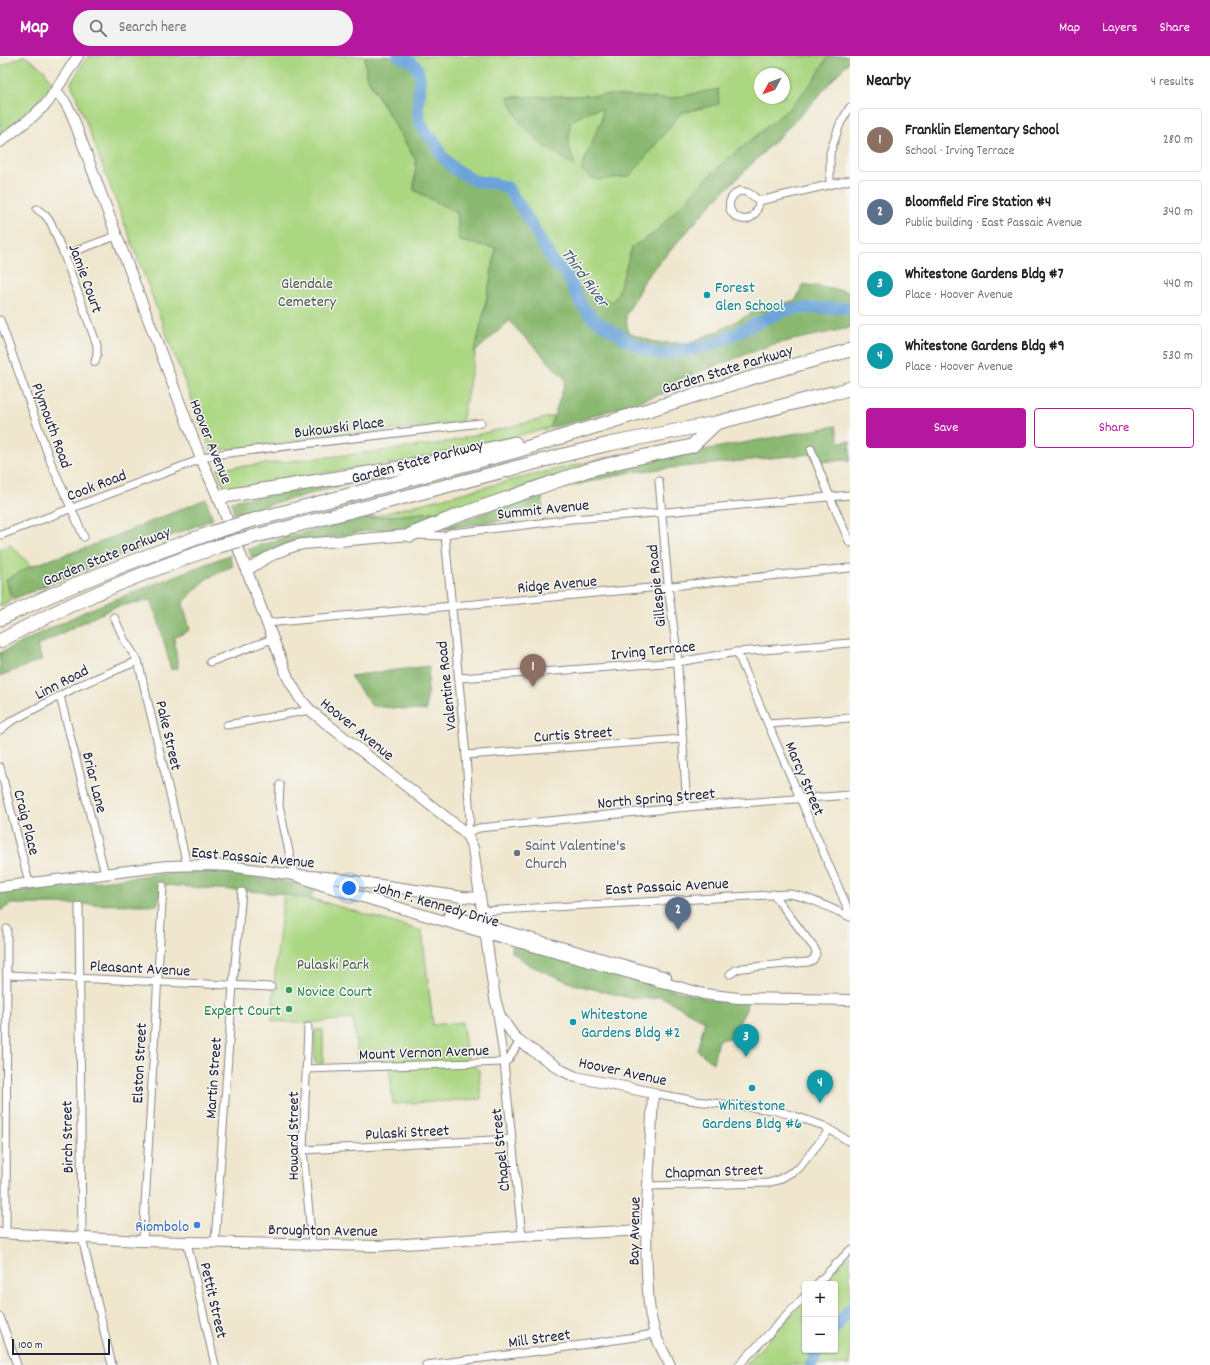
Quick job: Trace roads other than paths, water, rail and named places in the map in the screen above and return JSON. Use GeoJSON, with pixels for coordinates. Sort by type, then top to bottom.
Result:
{"type":"FeatureCollection","features":[{"type":"Feature","properties":{"kind":"highway","name":"Garden State Parkway"},"geometry":{"type":"LineString","coordinates":[[0,619],[67,587],[106,571],[214,532],[246,522],[554,441],[603,424],[767,373],[850,350]]}},
{"type":"Feature","properties":{"kind":"highway","name":"Garden State Parkway"},"geometry":{"type":"LineString","coordinates":[[0,642],[26,627],[112,586],[219,546],[564,455],[609,444],[716,423],[840,391]]}},
{"type":"Feature","properties":{"kind":"highway"},"geometry":{"type":"LineString","coordinates":[[410,535],[454,517],[585,472],[622,461],[692,446],[716,423]]}},
{"type":"Feature","properties":{"kind":"highway"},"geometry":{"type":"LineString","coordinates":[[219,497],[425,464],[603,424]]}},
{"type":"Feature","properties":{"kind":"street"},"geometry":{"type":"LineString","coordinates":[[2,140],[39,111],[56,91],[78,56]]}},
{"type":"Feature","properties":{"kind":"street","name":"Hoover Avenue"},"geometry":{"type":"LineString","coordinates":[[56,91],[65,102],[72,115],[116,236],[202,459],[219,497],[288,678],[299,697],[310,710],[466,833],[473,848],[495,999],[500,1016],[514,1036],[569,1074],[576,1077],[696,1101],[773,1110],[801,1117],[830,1129],[850,1142]]}},
{"type":"Feature","properties":{"kind":"street"},"geometry":{"type":"LineString","coordinates":[[830,184],[830,153],[840,124],[850,107]]}},
{"type":"Feature","properties":{"kind":"street"},"geometry":{"type":"LineString","coordinates":[[759,201],[850,180]]}},
{"type":"Feature","properties":{"kind":"street"},"geometry":{"type":"LineString","coordinates":[[739,191],[746,191],[759,201],[758,209],[754,215],[748,219],[735,217],[731,213],[730,200],[733,194],[739,191]]}},
{"type":"Feature","properties":{"kind":"street","name":"Jamie Court"},"geometry":{"type":"LineString","coordinates":[[37,209],[45,215],[51,223],[64,255],[97,345],[95,362]]}},
{"type":"Feature","properties":{"kind":"street"},"geometry":{"type":"LineString","coordinates":[[64,255],[116,236]]}},
{"type":"Feature","properties":{"kind":"street","name":"Plymouth Road"},"geometry":{"type":"LineString","coordinates":[[0,320],[51,463],[84,537]]}},
{"type":"Feature","properties":{"kind":"street","name":"Bukowski Place"},"geometry":{"type":"LineString","coordinates":[[202,459],[212,455],[226,453],[481,423]]}},
{"type":"Feature","properties":{"kind":"street"},"geometry":{"type":"LineString","coordinates":[[811,449],[850,543]]}},
{"type":"Feature","properties":{"kind":"street","name":"Cook Road"},"geometry":{"type":"LineString","coordinates":[[1,535],[202,459]]}},
{"type":"Feature","properties":{"kind":"street","name":"Gillespie Road"},"geometry":{"type":"LineString","coordinates":[[660,481],[669,586],[678,662],[687,807]]}},
{"type":"Feature","properties":{"kind":"street","name":"Summit Avenue"},"geometry":{"type":"LineString","coordinates":[[246,571],[283,549],[293,546],[410,535],[445,536],[451,533],[517,526],[571,518],[662,512],[850,495]]}},
{"type":"Feature","properties":{"kind":"street","name":"Valentine Road"},"geometry":{"type":"LineString","coordinates":[[445,536],[466,755],[470,820],[466,833]]}},
{"type":"Feature","properties":{"kind":"street","name":"Ridge Avenue"},"geometry":{"type":"LineString","coordinates":[[266,623],[451,607],[850,568]]}},
{"type":"Feature","properties":{"kind":"street","name":"Pake Street"},"geometry":{"type":"LineString","coordinates":[[114,617],[125,641],[138,661],[187,865]]}},
{"type":"Feature","properties":{"kind":"street"},"geometry":{"type":"LineString","coordinates":[[210,662],[272,639]]}},
{"type":"Feature","properties":{"kind":"street","name":"Irving Terrace"},"geometry":{"type":"LineString","coordinates":[[459,678],[678,662],[737,652],[850,643]]}},
{"type":"Feature","properties":{"kind":"street","name":"Marcy Street"},"geometry":{"type":"LineString","coordinates":[[737,652],[850,916]]}},
{"type":"Feature","properties":{"kind":"street","name":"Linn Road"},"geometry":{"type":"LineString","coordinates":[[0,730],[10,722],[80,685],[138,661]]}},
{"type":"Feature","properties":{"kind":"street","name":"Briar Lane"},"geometry":{"type":"LineString","coordinates":[[60,696],[105,874]]}},
{"type":"Feature","properties":{"kind":"street"},"geometry":{"type":"LineString","coordinates":[[227,725],[310,710]]}},
{"type":"Feature","properties":{"kind":"street"},"geometry":{"type":"LineString","coordinates":[[768,724],[850,718]]}},
{"type":"Feature","properties":{"kind":"street","name":"Curtis Street"},"geometry":{"type":"LineString","coordinates":[[466,755],[682,739]]}},
{"type":"Feature","properties":{"kind":"street","name":"Craig Place"},"geometry":{"type":"LineString","coordinates":[[0,766],[29,883]]}},
{"type":"Feature","properties":{"kind":"street"},"geometry":{"type":"LineString","coordinates":[[280,785],[279,805],[294,875]]}},
{"type":"Feature","properties":{"kind":"street","name":"North Spring Street"},"geometry":{"type":"LineString","coordinates":[[466,833],[479,828],[687,807],[850,794]]}},
{"type":"Feature","properties":{"kind":"street","name":"East Passaic Avenue"},"geometry":{"type":"LineString","coordinates":[[0,887],[167,866],[187,865],[229,866],[294,875],[326,877],[463,897],[480,898]]}},
{"type":"Feature","properties":{"kind":"street","name":"John F. Kennedy Drive"},"geometry":{"type":"LineString","coordinates":[[294,875],[324,880],[704,994],[738,998],[850,1000]]}},
{"type":"Feature","properties":{"kind":"street","name":"Elston Street"},"geometry":{"type":"LineString","coordinates":[[143,1241],[162,886]]}},
{"type":"Feature","properties":{"kind":"street","name":"Martin Street"},"geometry":{"type":"LineString","coordinates":[[215,1243],[233,985],[242,892]]}},
{"type":"Feature","properties":{"kind":"street"},"geometry":{"type":"LineString","coordinates":[[730,974],[742,968],[808,962],[813,960],[816,954],[815,949],[773,894]]}},
{"type":"Feature","properties":{"kind":"street","name":"East Passaic Avenue"},"geometry":{"type":"LineString","coordinates":[[482,911],[788,894],[800,896],[850,916]]}},
{"type":"Feature","properties":{"kind":"street","name":"Birch Street"},"geometry":{"type":"LineString","coordinates":[[79,906],[82,1238],[112,1365]]}},
{"type":"Feature","properties":{"kind":"street","name":"John F. Kennedy Drive"},"geometry":{"type":"LineString","coordinates":[[485,929],[705,988],[738,992],[850,994]]}},
{"type":"Feature","properties":{"kind":"street"},"geometry":{"type":"LineString","coordinates":[[3,1233],[7,930]]}},
{"type":"Feature","properties":{"kind":"street","name":"Pleasant Avenue"},"geometry":{"type":"LineString","coordinates":[[7,975],[271,987]]}},
{"type":"Feature","properties":{"kind":"street","name":"Mount Vernon Avenue"},"geometry":{"type":"LineString","coordinates":[[306,1069],[504,1062],[495,999]]}},
{"type":"Feature","properties":{"kind":"street","name":"Howard Street"},"geometry":{"type":"LineString","coordinates":[[308,1027],[303,1150],[312,1244]]}},
{"type":"Feature","properties":{"kind":"street"},"geometry":{"type":"LineString","coordinates":[[504,1062],[508,1060],[520,1040]]}},
{"type":"Feature","properties":{"kind":"street","name":"Chapel Street"},"geometry":{"type":"LineString","coordinates":[[504,1062],[522,1236]]}},
{"type":"Feature","properties":{"kind":"street","name":"Bay Avenue"},"geometry":{"type":"LineString","coordinates":[[653,1093],[646,1230],[650,1309],[655,1334],[670,1365]]}},
{"type":"Feature","properties":{"kind":"street","name":"Chapman Street"},"geometry":{"type":"LineString","coordinates":[[648,1186],[768,1182],[778,1180],[799,1168],[830,1129]]}},
{"type":"Feature","properties":{"kind":"street","name":"Pulaski Street"},"geometry":{"type":"LineString","coordinates":[[303,1150],[512,1139]]}},
{"type":"Feature","properties":{"kind":"street","name":"Broughton Avenue"},"geometry":{"type":"LineString","coordinates":[[3,1233],[143,1241],[377,1246],[522,1236],[646,1230]]}},
{"type":"Feature","properties":{"kind":"street","name":"Pettit Street"},"geometry":{"type":"LineString","coordinates":[[187,1242],[215,1365]]}},
{"type":"Feature","properties":{"kind":"street"},"geometry":{"type":"LineString","coordinates":[[820,1281],[850,1250]]}},
{"type":"Feature","properties":{"kind":"street"},"geometry":{"type":"LineString","coordinates":[[739,1365],[802,1299]]}},
{"type":"Feature","properties":{"kind":"street"},"geometry":{"type":"LineString","coordinates":[[0,1316],[17,1365]]}},
{"type":"Feature","properties":{"kind":"street","name":"Mill Street"},"geometry":{"type":"LineString","coordinates":[[426,1365],[475,1362],[655,1334]]}},
{"type":"Feature","properties":{"kind":"waterway","name":"Third River"},"geometry":{"type":"LineString","coordinates":[[398,56],[407,59],[417,67],[420,78],[418,107],[419,119],[423,128],[436,144],[441,155],[453,168],[475,181],[507,187],[526,215],[554,264],[565,272],[581,304],[592,318],[632,343],[648,351],[664,354],[716,343],[786,310],[804,308],[850,308]]}},
{"type":"Feature","properties":{"kind":"waterway","name":"Third River"},"geometry":{"type":"LineString","coordinates":[[838,1324],[850,1309]]}},
{"type":"Feature","properties":{"kind":"waterway","name":"Third River"},"geometry":{"type":"LineString","coordinates":[[811,1365],[817,1353]]}},
{"type":"Feature","properties":{"kind":"place","name":"Forest Glen School"},"geometry":{"type":"Point","coordinates":[707,295]}},
{"type":"Feature","properties":{"kind":"place","name":"Franklin Elementary School"},"geometry":{"type":"Point","coordinates":[533,687]}},
{"type":"Feature","properties":{"kind":"place","name":"Saint Valentine's Church"},"geometry":{"type":"Point","coordinates":[517,853]}},
{"type":"Feature","properties":{"kind":"place","name":"Bloomfield Fire Station #4"},"geometry":{"type":"Point","coordinates":[678,930]}},
{"type":"Feature","properties":{"kind":"place","name":"Novice Court"},"geometry":{"type":"Point","coordinates":[289,990]}},
{"type":"Feature","properties":{"kind":"place","name":"Expert Court"},"geometry":{"type":"Point","coordinates":[289,1009]}},
{"type":"Feature","properties":{"kind":"place","name":"Whitestone Gardens Bldg #2"},"geometry":{"type":"Point","coordinates":[573,1022]}},
{"type":"Feature","properties":{"kind":"place","name":"Whitestone Gardens Bldg #7"},"geometry":{"type":"Point","coordinates":[746,1057]}},
{"type":"Feature","properties":{"kind":"place","name":"Whitestone Gardens Bldg #6"},"geometry":{"type":"Point","coordinates":[752,1088]}},
{"type":"Feature","properties":{"kind":"place","name":"Whitestone Gardens Bldg #9"},"geometry":{"type":"Point","coordinates":[820,1103]}},
{"type":"Feature","properties":{"kind":"place","name":"Riombolo"},"geometry":{"type":"Point","coordinates":[197,1225]}},
{"type":"Feature","properties":{"kind":"park label","name":"Glendale Cemetery"},"geometry":{"type":"Point","coordinates":[307,291]}},
{"type":"Feature","properties":{"kind":"park label","name":"Pulaski Park"},"geometry":{"type":"Point","coordinates":[333,963]}}]}
